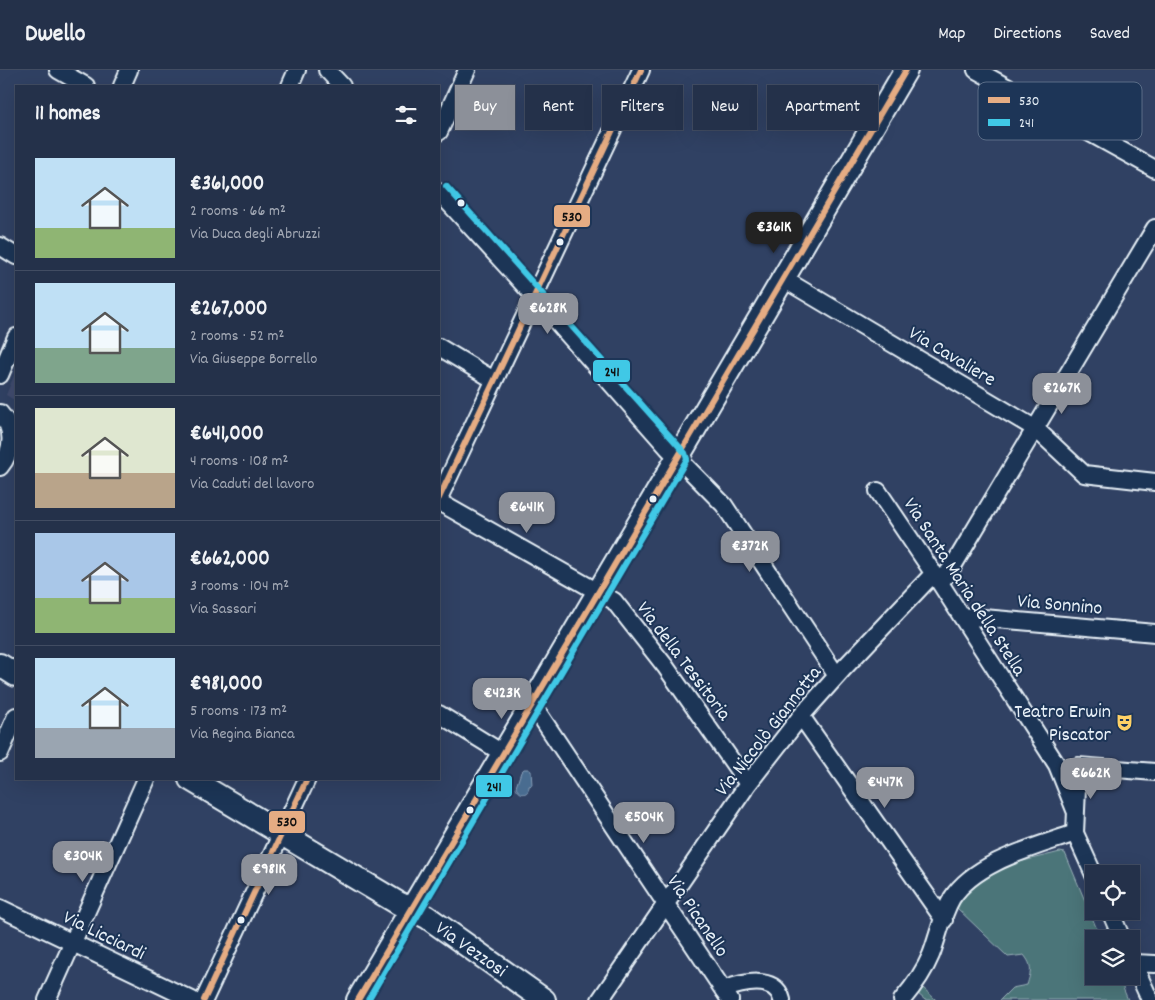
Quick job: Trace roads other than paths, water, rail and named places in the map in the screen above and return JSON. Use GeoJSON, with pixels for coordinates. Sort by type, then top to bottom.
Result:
{"type":"FeatureCollection","features":[{"type":"Feature","properties":{"kind":"main road"},"geometry":{"type":"LineString","coordinates":[[358,1000],[906,70]]}},
{"type":"Feature","properties":{"kind":"main road"},"geometry":{"type":"LineString","coordinates":[[0,665],[15,674]]}},
{"type":"Feature","properties":{"kind":"main road","name":"Via Vezzosi"},"geometry":{"type":"LineString","coordinates":[[192,780],[427,917],[544,1000]]}},
{"type":"Feature","properties":{"kind":"street"},"geometry":{"type":"LineString","coordinates":[[58,70],[84,85]]}},
{"type":"Feature","properties":{"kind":"street"},"geometry":{"type":"LineString","coordinates":[[122,85],[129,70]]}},
{"type":"Feature","properties":{"kind":"street"},"geometry":{"type":"LineString","coordinates":[[290,85],[297,70]]}},
{"type":"Feature","properties":{"kind":"street"},"geometry":{"type":"LineString","coordinates":[[327,70],[341,85]]}},
{"type":"Feature","properties":{"kind":"street"},"geometry":{"type":"LineString","coordinates":[[440,130],[466,70]]}},
{"type":"Feature","properties":{"kind":"street"},"geometry":{"type":"LineString","coordinates":[[440,496],[641,70]]}},
{"type":"Feature","properties":{"kind":"street"},"geometry":{"type":"LineString","coordinates":[[976,70],[998,82]]}},
{"type":"Feature","properties":{"kind":"street"},"geometry":{"type":"LineString","coordinates":[[1103,140],[1155,169]]}},
{"type":"Feature","properties":{"kind":"street"},"geometry":{"type":"LineString","coordinates":[[440,193],[678,459],[724,505],[837,676]]}},
{"type":"Feature","properties":{"kind":"street","name":"Via Niccolò Giannotta"},"geometry":{"type":"LineString","coordinates":[[600,1000],[748,784],[801,716],[837,676],[937,578],[953,566],[1155,228]]}},
{"type":"Feature","properties":{"kind":"street"},"geometry":{"type":"LineString","coordinates":[[0,246],[15,255]]}},
{"type":"Feature","properties":{"kind":"street","name":"Via Cavaliere"},"geometry":{"type":"LineString","coordinates":[[782,278],[1036,429],[1084,474],[1155,482]]}},
{"type":"Feature","properties":{"kind":"street"},"geometry":{"type":"LineString","coordinates":[[0,375],[15,339]]}},
{"type":"Feature","properties":{"kind":"street"},"geometry":{"type":"LineString","coordinates":[[440,348],[494,380]]}},
{"type":"Feature","properties":{"kind":"street"},"geometry":{"type":"LineString","coordinates":[[0,413],[8,424],[10,433],[7,465]]}},
{"type":"Feature","properties":{"kind":"street","name":"Via Santa Maria della Stella"},"geometry":{"type":"LineString","coordinates":[[878,491],[937,578],[1057,765],[1075,810]]}},
{"type":"Feature","properties":{"kind":"street","name":"Via della Tessitoria"},"geometry":{"type":"LineString","coordinates":[[440,503],[614,601],[665,666],[748,784]]}},
{"type":"Feature","properties":{"kind":"street","name":"Via Sonnino"},"geometry":{"type":"LineString","coordinates":[[961,616],[1155,633]]}},
{"type":"Feature","properties":{"kind":"street","name":"Via Picanello"},"geometry":{"type":"LineString","coordinates":[[533,705],[727,995]]}},
{"type":"Feature","properties":{"kind":"street"},"geometry":{"type":"LineString","coordinates":[[440,715],[504,754]]}},
{"type":"Feature","properties":{"kind":"street"},"geometry":{"type":"LineString","coordinates":[[801,716],[944,920]]}},
{"type":"Feature","properties":{"kind":"street"},"geometry":{"type":"LineString","coordinates":[[0,753],[15,718]]}},
{"type":"Feature","properties":{"kind":"street"},"geometry":{"type":"LineString","coordinates":[[1089,865],[1075,833],[1078,766],[1155,772]]}},
{"type":"Feature","properties":{"kind":"street"},"geometry":{"type":"LineString","coordinates":[[48,1000],[146,780]]}},
{"type":"Feature","properties":{"kind":"street"},"geometry":{"type":"LineString","coordinates":[[204,1000],[307,780]]}},
{"type":"Feature","properties":{"kind":"street"},"geometry":{"type":"LineString","coordinates":[[902,1000],[913,987],[930,957],[953,898],[978,872],[1009,856],[1075,833]]}},
{"type":"Feature","properties":{"kind":"street","name":"Via Licciardi"},"geometry":{"type":"LineString","coordinates":[[0,908],[192,1000]]}},
{"type":"Feature","properties":{"kind":"street"},"geometry":{"type":"LineString","coordinates":[[1140,962],[1155,964]]}},
{"type":"Feature","properties":{"kind":"street"},"geometry":{"type":"LineString","coordinates":[[1140,978],[1150,1000]]}},
{"type":"Feature","properties":{"kind":"street"},"geometry":{"type":"LineString","coordinates":[[727,995],[743,983],[752,982],[775,988],[782,1000]]}},
{"type":"Feature","properties":{"kind":"place","name":"Teatro Erwin Piscator"},"geometry":{"type":"Point","coordinates":[1125,722]}}]}
